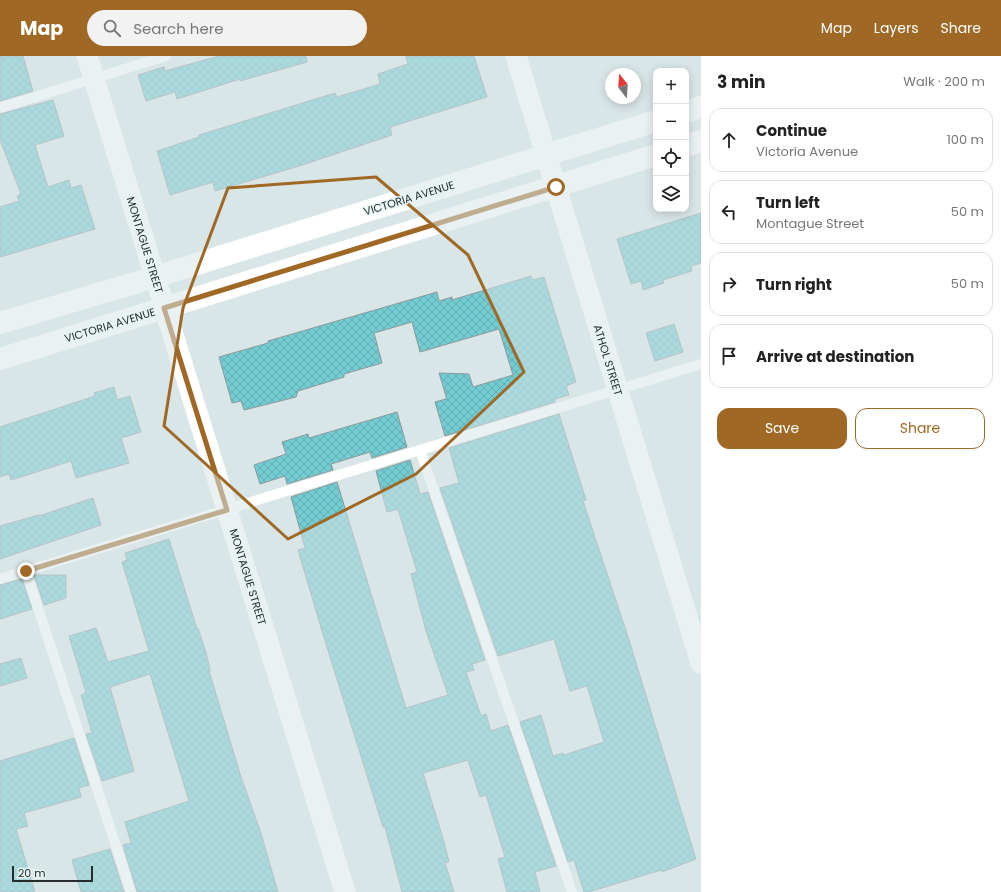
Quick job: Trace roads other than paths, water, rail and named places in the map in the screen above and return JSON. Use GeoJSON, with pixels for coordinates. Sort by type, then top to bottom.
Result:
{"type":"FeatureCollection","features":[{"type":"Feature","properties":{"kind":"street","name":"MONTAGUE STREET"},"geometry":{"type":"LineString","coordinates":[[86,56],[345,892]]}},
{"type":"Feature","properties":{"kind":"street","name":"ATHOL STREET"},"geometry":{"type":"LineString","coordinates":[[516,56],[701,663]]}},
{"type":"Feature","properties":{"kind":"street"},"geometry":{"type":"LineString","coordinates":[[689,111],[701,107]]}},
{"type":"Feature","properties":{"kind":"street","name":"VICTORIA AVENUE"},"geometry":{"type":"LineString","coordinates":[[0,323],[155,277],[653,122]]}},
{"type":"Feature","properties":{"kind":"street"},"geometry":{"type":"LineString","coordinates":[[689,145],[701,142]]}},
{"type":"Feature","properties":{"kind":"street","name":"VICTORIA AVENUE"},"geometry":{"type":"LineString","coordinates":[[0,359],[653,157]]}},
{"type":"Feature","properties":{"kind":"lane"},"geometry":{"type":"LineString","coordinates":[[0,108],[166,56]]}},
{"type":"Feature","properties":{"kind":"lane"},"geometry":{"type":"LineString","coordinates":[[0,579],[701,364]]}},
{"type":"Feature","properties":{"kind":"lane"},"geometry":{"type":"LineString","coordinates":[[420,450],[572,892]]}},
{"type":"Feature","properties":{"kind":"lane"},"geometry":{"type":"LineString","coordinates":[[26,571],[131,892]]}}]}
